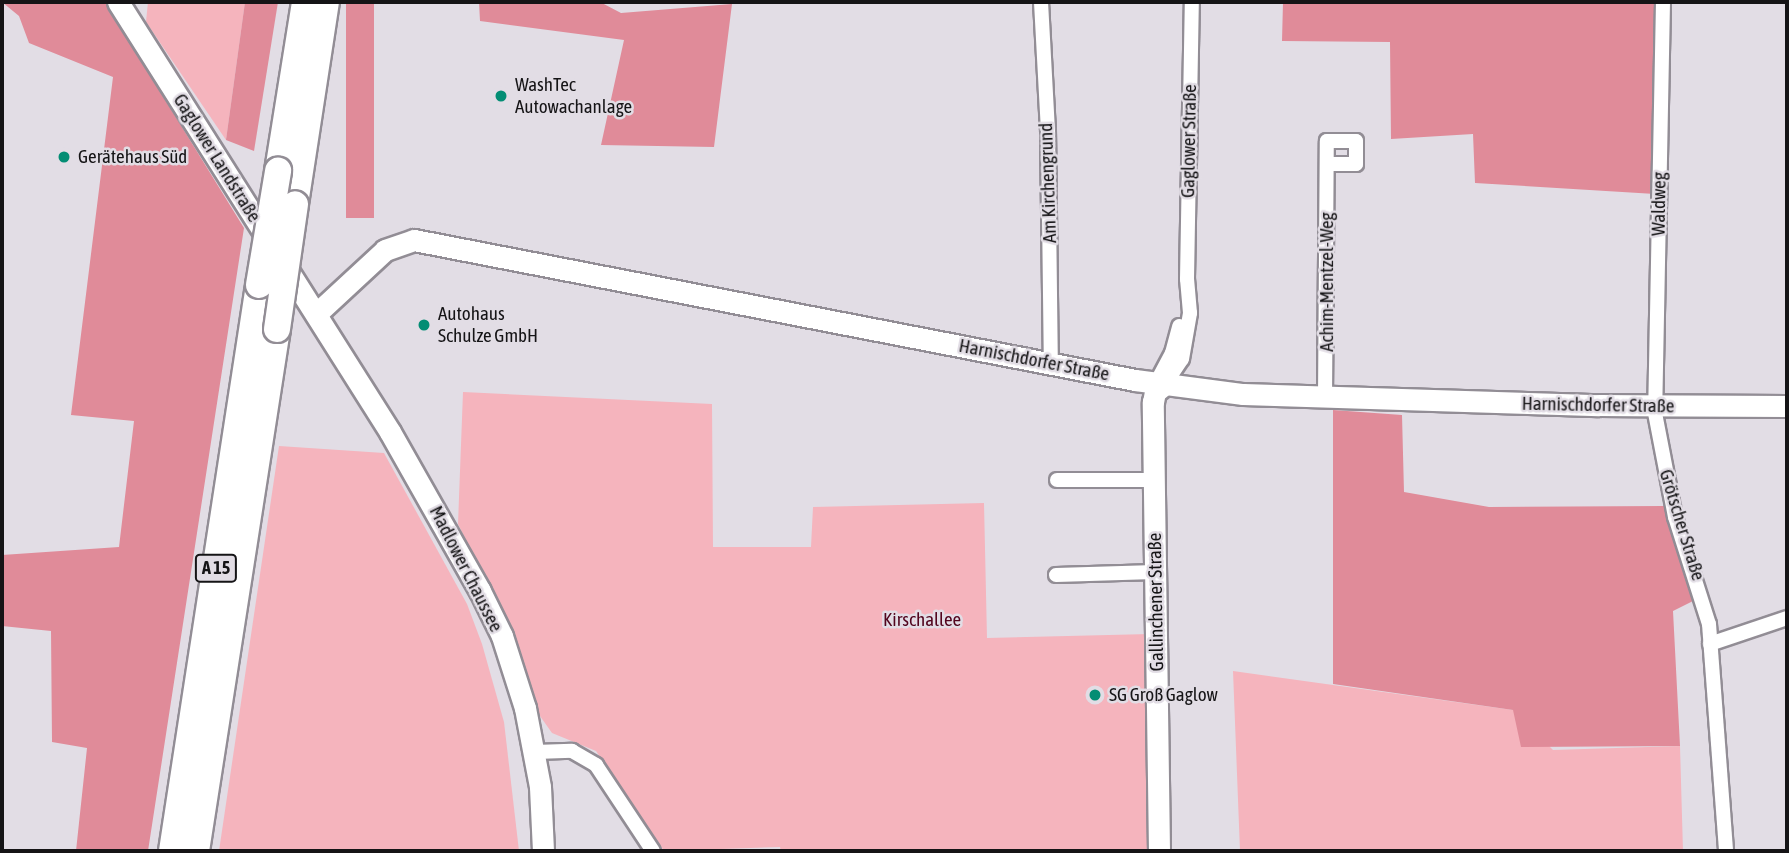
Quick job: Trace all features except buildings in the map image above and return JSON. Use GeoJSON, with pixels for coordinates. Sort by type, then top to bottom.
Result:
{"type":"FeatureCollection","features":[{"type":"Feature","properties":{"kind":"highway","name":"A 15"},"geometry":{"type":"LineString","coordinates":[[172,851],[305,2]]}},
{"type":"Feature","properties":{"kind":"highway","name":"A 15"},"geometry":{"type":"LineString","coordinates":[[196,851],[326,2]]}},
{"type":"Feature","properties":{"kind":"street","name":"Gaglower Landstraße"},"geometry":{"type":"LineString","coordinates":[[118,2],[316,314]]}},
{"type":"Feature","properties":{"kind":"street","name":"Am Kirchengrund"},"geometry":{"type":"LineString","coordinates":[[1041,2],[1048,130],[1051,363]]}},
{"type":"Feature","properties":{"kind":"street","name":"Gaglower Straße"},"geometry":{"type":"LineString","coordinates":[[1158,388],[1178,335],[1186,279],[1192,2]]}},
{"type":"Feature","properties":{"kind":"street","name":"Waldweg"},"geometry":{"type":"LineString","coordinates":[[1656,406],[1663,2]]}},
{"type":"Feature","properties":{"kind":"street","name":"Achim-Mentzel-Weg"},"geometry":{"type":"LineString","coordinates":[[1325,399],[1327,164]]}},
{"type":"Feature","properties":{"kind":"street","name":"Harnischdorfer Straße"},"geometry":{"type":"LineString","coordinates":[[316,314],[385,250],[414,240],[1051,363],[1158,388],[1325,399],[1787,406]]}},
{"type":"Feature","properties":{"kind":"street","name":"Madlower Chaussee"},"geometry":{"type":"LineString","coordinates":[[316,314],[428,496],[480,591],[518,682],[535,752],[543,851]]}},
{"type":"Feature","properties":{"kind":"street","name":"Gallinchener Straße"},"geometry":{"type":"LineString","coordinates":[[1158,388],[1154,480],[1159,851]]}},
{"type":"Feature","properties":{"kind":"street","name":"Grötscher Straße"},"geometry":{"type":"LineString","coordinates":[[1656,406],[1663,463],[1675,517],[1706,604],[1726,851]]}},
{"type":"Feature","properties":{"kind":"street"},"geometry":{"type":"LineString","coordinates":[[1056,480],[1154,480]]}},
{"type":"Feature","properties":{"kind":"street"},"geometry":{"type":"LineString","coordinates":[[1056,575],[1155,572]]}},
{"type":"Feature","properties":{"kind":"street"},"geometry":{"type":"LineString","coordinates":[[1710,644],[1787,618]]}},
{"type":"Feature","properties":{"kind":"street"},"geometry":{"type":"LineString","coordinates":[[535,752],[572,751],[596,765],[653,851]]}},
{"type":"Feature","properties":{"kind":"green space"},"geometry":{"type":"Polygon","coordinates":[[[148,2],[245,2],[226,140],[146,22],[148,2]]]}},
{"type":"Feature","properties":{"kind":"green space","name":"Kirschallee"},"geometry":{"type":"Polygon","coordinates":[[[463,392],[712,404],[713,547],[811,547],[813,507],[984,503],[987,638],[1150,634],[1153,851],[781,851],[780,847],[664,851],[596,751],[552,733],[540,716],[511,633],[458,524],[463,392]]]}},
{"type":"Feature","properties":{"kind":"green space"},"geometry":{"type":"Polygon","coordinates":[[[279,446],[384,453],[467,604],[482,644],[504,722],[519,851],[219,851],[279,446]]]}},
{"type":"Feature","properties":{"kind":"green space"},"geometry":{"type":"Polygon","coordinates":[[[1233,671],[1513,710],[1553,750],[1680,746],[1683,851],[1240,851],[1233,671]]]}},
{"type":"Feature","properties":{"kind":"shaded area"},"geometry":{"type":"Polygon","coordinates":[[[2,2],[105,2],[244,228],[148,851],[76,851],[87,748],[52,742],[51,631],[2,626],[2,555],[119,547],[134,421],[71,415],[113,77],[29,43],[19,16],[2,2]]]}},
{"type":"Feature","properties":{"kind":"shaded area"},"geometry":{"type":"Polygon","coordinates":[[[245,2],[278,2],[254,151],[226,140],[245,2]]]}},
{"type":"Feature","properties":{"kind":"shaded area"},"geometry":{"type":"Polygon","coordinates":[[[346,2],[374,2],[374,218],[346,218],[346,2]]]}},
{"type":"Feature","properties":{"kind":"shaded area"},"geometry":{"type":"Polygon","coordinates":[[[479,2],[600,2],[621,13],[732,4],[714,147],[601,145],[624,40],[480,21],[479,2]]]}},
{"type":"Feature","properties":{"kind":"shaded area"},"geometry":{"type":"Polygon","coordinates":[[[1283,2],[1658,2],[1655,194],[1475,183],[1473,134],[1391,139],[1390,42],[1282,41],[1283,2]]]}},
{"type":"Feature","properties":{"kind":"shaded area"},"geometry":{"type":"Polygon","coordinates":[[[1333,410],[1402,415],[1404,492],[1489,507],[1664,506],[1697,599],[1673,611],[1680,746],[1521,747],[1513,710],[1333,684],[1333,410]]]}},
{"type":"Feature","properties":{"kind":"place","name":"WashTec Autowachanlage"},"geometry":{"type":"Point","coordinates":[501,96]}},
{"type":"Feature","properties":{"kind":"place","name":"Gerätehaus Süd"},"geometry":{"type":"Point","coordinates":[64,157]}},
{"type":"Feature","properties":{"kind":"place","name":"Autohaus Schulze GmbH"},"geometry":{"type":"Point","coordinates":[424,325]}},
{"type":"Feature","properties":{"kind":"place","name":"SG Groß Gaglow"},"geometry":{"type":"Point","coordinates":[1095,695]}}]}
